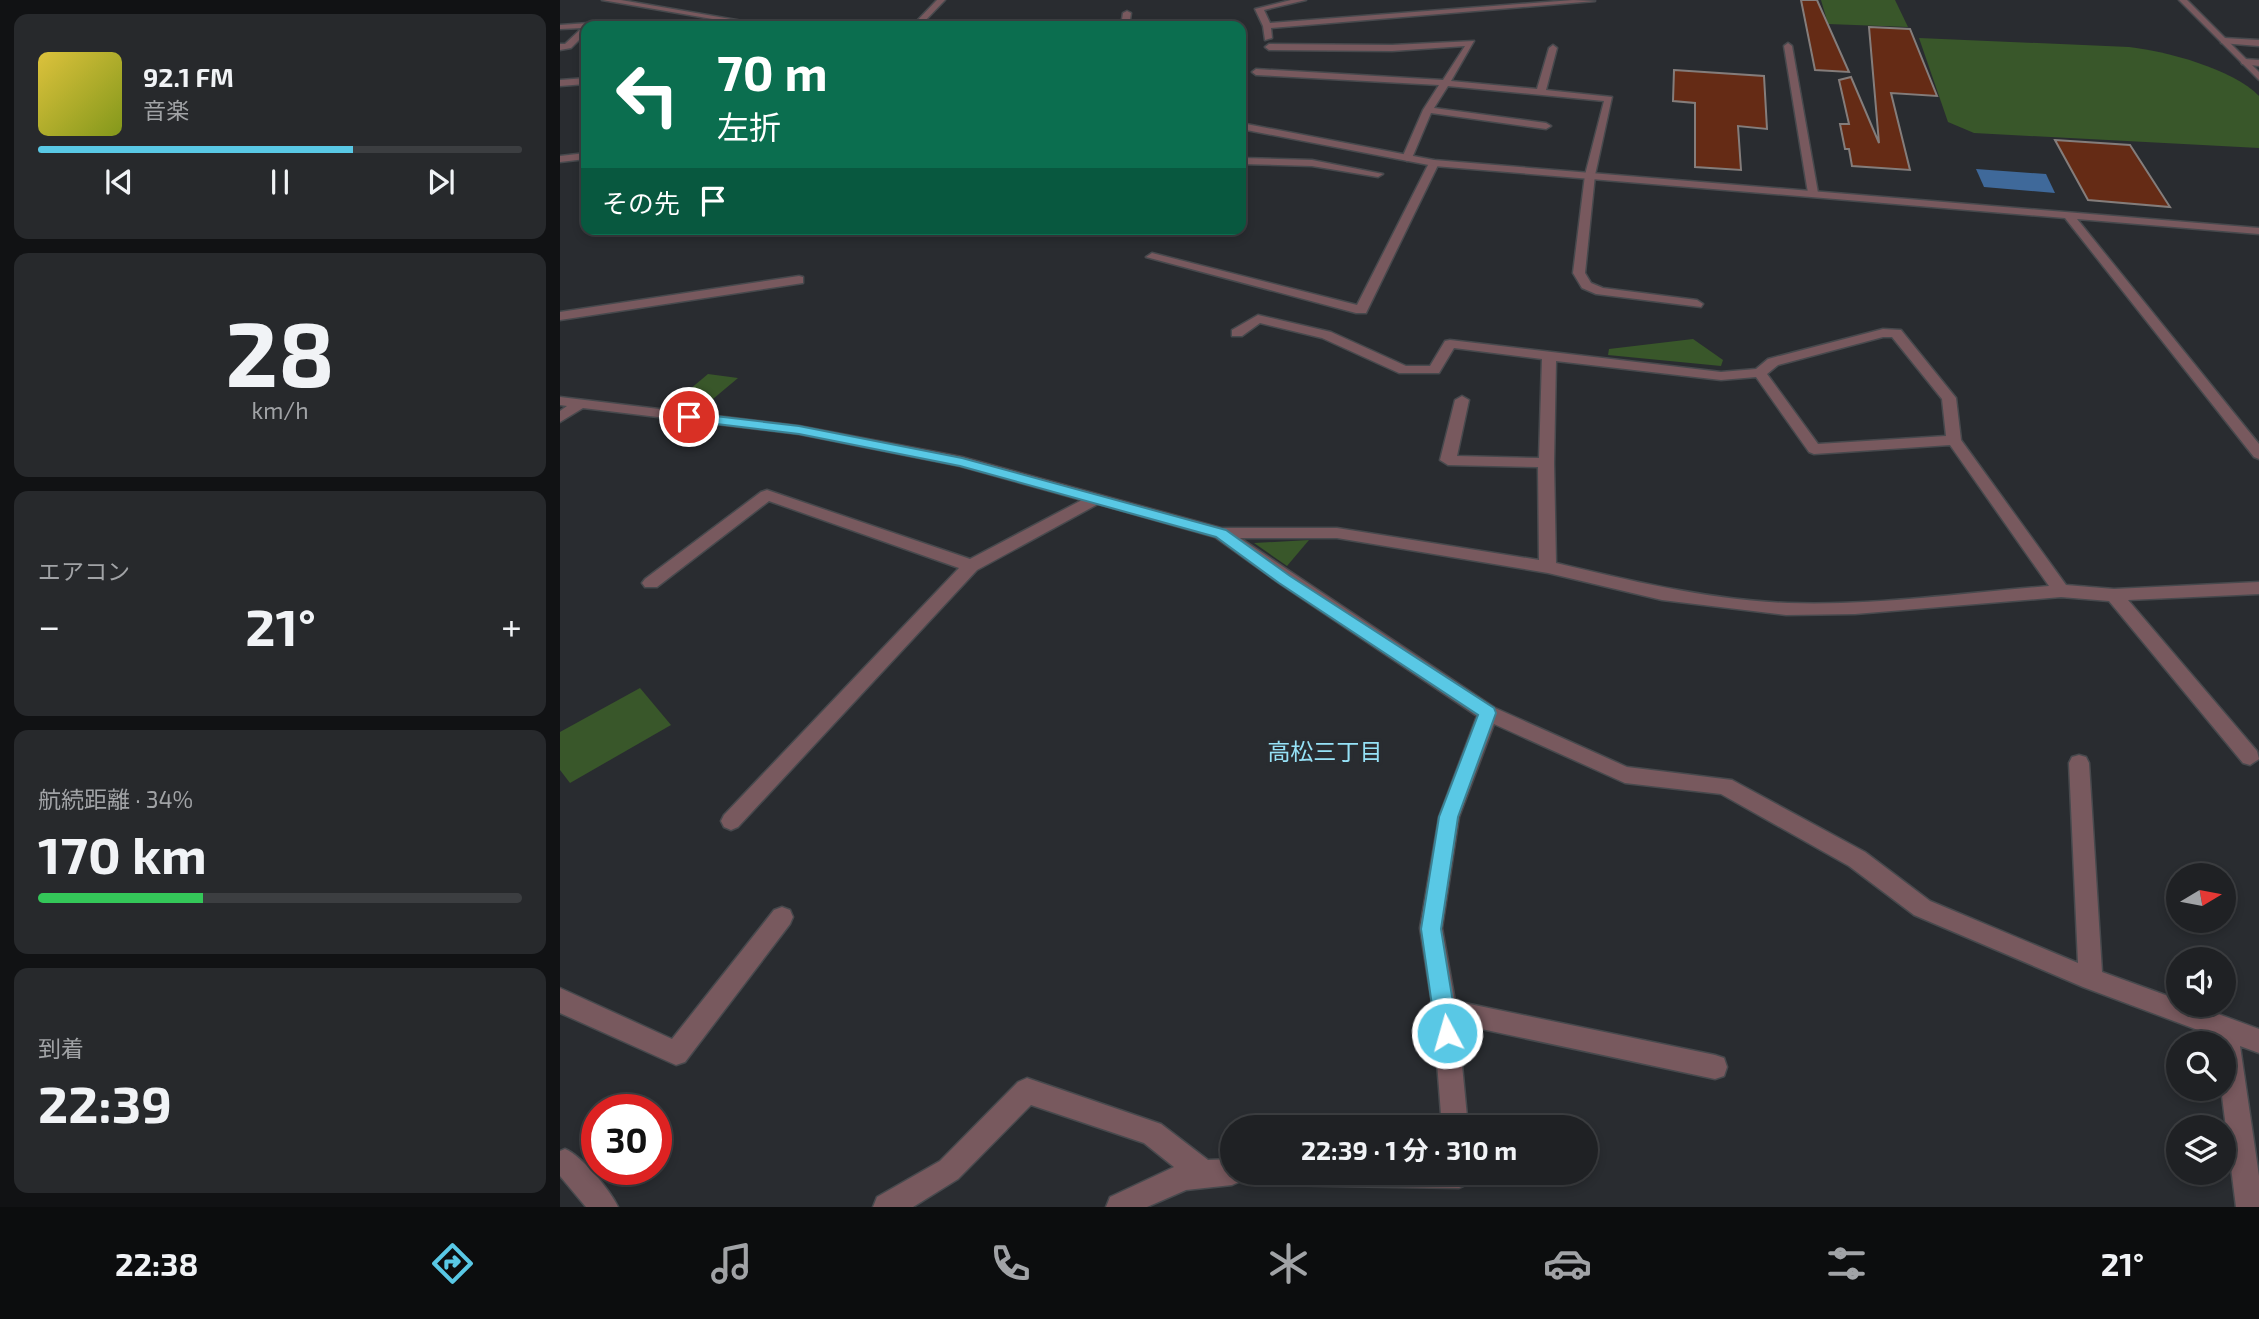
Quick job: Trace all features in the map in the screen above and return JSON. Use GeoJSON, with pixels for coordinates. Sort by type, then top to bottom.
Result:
{"type":"FeatureCollection","features":[{"type":"Feature","properties":{"kind":"street"},"geometry":{"type":"LineString","coordinates":[[606,0],[736,21]]}},
{"type":"Feature","properties":{"kind":"street"},"geometry":{"type":"LineString","coordinates":[[921,21],[941,0]]}},
{"type":"Feature","properties":{"kind":"street"},"geometry":{"type":"LineString","coordinates":[[1303,0],[1258,9],[1267,26],[1269,47],[1252,72],[1445,83],[1609,99],[1590,175],[1579,274],[1586,285],[1600,291],[1698,304]]}},
{"type":"Feature","properties":{"kind":"street"},"geometry":{"type":"LineString","coordinates":[[2182,0],[2259,77]]}},
{"type":"Feature","properties":{"kind":"street"},"geometry":{"type":"LineString","coordinates":[[1267,26],[1523,3],[1591,1]]}},
{"type":"Feature","properties":{"kind":"street"},"geometry":{"type":"LineString","coordinates":[[1126,21],[1127,13]]}},
{"type":"Feature","properties":{"kind":"street"},"geometry":{"type":"LineString","coordinates":[[560,27],[581,27]]}},
{"type":"Feature","properties":{"kind":"street"},"geometry":{"type":"LineString","coordinates":[[560,47],[568,46],[581,34]]}},
{"type":"Feature","properties":{"kind":"street"},"geometry":{"type":"LineString","coordinates":[[2224,41],[2259,43]]}},
{"type":"Feature","properties":{"kind":"street"},"geometry":{"type":"LineString","coordinates":[[1269,47],[1392,48],[1471,43],[1428,110],[1407,158]]}},
{"type":"Feature","properties":{"kind":"street"},"geometry":{"type":"LineString","coordinates":[[1788,46],[1813,193]]}},
{"type":"Feature","properties":{"kind":"street"},"geometry":{"type":"LineString","coordinates":[[1541,92],[1553,48]]}},
{"type":"Feature","properties":{"kind":"street"},"geometry":{"type":"LineString","coordinates":[[2245,62],[2259,63]]}},
{"type":"Feature","properties":{"kind":"street"},"geometry":{"type":"LineString","coordinates":[[560,83],[581,81]]}},
{"type":"Feature","properties":{"kind":"street"},"geometry":{"type":"LineString","coordinates":[[1428,110],[1546,126]]}},
{"type":"Feature","properties":{"kind":"street"},"geometry":{"type":"LineString","coordinates":[[1246,127],[1434,163],[2259,231]]}},
{"type":"Feature","properties":{"kind":"street"},"geometry":{"type":"LineString","coordinates":[[560,159],[581,157]]}},
{"type":"Feature","properties":{"kind":"street"},"geometry":{"type":"LineString","coordinates":[[1246,161],[1312,163],[1378,174]]}},
{"type":"Feature","properties":{"kind":"street"},"geometry":{"type":"LineString","coordinates":[[1152,257],[1361,310],[1434,163]]}},
{"type":"Feature","properties":{"kind":"street"},"geometry":{"type":"LineString","coordinates":[[2068,215],[2259,454]]}},
{"type":"Feature","properties":{"kind":"street"},"geometry":{"type":"LineString","coordinates":[[560,316],[799,280]]}},
{"type":"Feature","properties":{"kind":"street"},"geometry":{"type":"LineString","coordinates":[[1237,332],[1258,319],[1326,335],[1404,370],[1434,370],[1450,344],[1721,376],[1760,373],[1773,362],[1883,333],[1896,333],[1949,398],[1954,440],[2061,591]]}},
{"type":"Feature","properties":{"kind":"street"},"geometry":{"type":"LineString","coordinates":[[1548,567],[1546,463],[1549,356]]}},
{"type":"Feature","properties":{"kind":"street"},"geometry":{"type":"LineString","coordinates":[[1760,373],[1814,449],[1954,440]]}},
{"type":"Feature","properties":{"kind":"street"},"geometry":{"type":"LineString","coordinates":[[1462,400],[1448,460],[1546,463]]}},
{"type":"Feature","properties":{"kind":"street"},"geometry":{"type":"LineString","coordinates":[[560,401],[799,430],[962,463],[1221,533],[1336,533],[1548,567],[1662,594],[1786,608],[1855,608],[2061,591],[2114,595],[2259,588]]}},
{"type":"Feature","properties":{"kind":"street"},"geometry":{"type":"LineString","coordinates":[[560,418],[579,404]]}},
{"type":"Feature","properties":{"kind":"street"},"geometry":{"type":"LineString","coordinates":[[651,583],[767,495],[971,566]]}},
{"type":"Feature","properties":{"kind":"street"},"geometry":{"type":"LineString","coordinates":[[731,821],[971,566],[1097,498]]}},
{"type":"Feature","properties":{"kind":"street"},"geometry":{"type":"LineString","coordinates":[[1221,533],[1285,579],[1488,713],[1625,775],[1725,786],[1857,859],[1922,908],[2091,979],[2259,1041]]}},
{"type":"Feature","properties":{"kind":"street"},"geometry":{"type":"LineString","coordinates":[[2114,595],[2249,757]]}},
{"type":"Feature","properties":{"kind":"street"},"geometry":{"type":"LineString","coordinates":[[1454,1115],[1445,1010],[1431,929],[1449,817],[1488,713]]}},
{"type":"Feature","properties":{"kind":"street"},"geometry":{"type":"LineString","coordinates":[[2079,763],[2091,979]]}},
{"type":"Feature","properties":{"kind":"street"},"geometry":{"type":"LineString","coordinates":[[560,999],[563,1003],[676,1053],[782,917]]}},
{"type":"Feature","properties":{"kind":"street"},"geometry":{"type":"LineString","coordinates":[[1445,1010],[1715,1067]]}},
{"type":"Feature","properties":{"kind":"street"},"geometry":{"type":"LineString","coordinates":[[2225,1030],[2250,1207]]}},
{"type":"Feature","properties":{"kind":"street"},"geometry":{"type":"LineString","coordinates":[[887,1207],[949,1170],[1027,1091],[1152,1133],[1201,1171]]}},
{"type":"Feature","properties":{"kind":"street"},"geometry":{"type":"LineString","coordinates":[[565,1162],[604,1207]]}},
{"type":"Feature","properties":{"kind":"street"},"geometry":{"type":"LineString","coordinates":[[1120,1207],[1156,1186],[1201,1171],[1220,1172]]}},
{"type":"Feature","properties":{"kind":"green space"},"geometry":{"type":"Polygon","coordinates":[[[1821,0],[1895,0],[1908,27],[1828,24],[1821,0]]]}},
{"type":"Feature","properties":{"kind":"green space"},"geometry":{"type":"Polygon","coordinates":[[[1919,38],[2129,47],[2198,63],[2233,78],[2259,96],[2259,148],[1974,133],[1948,122],[1919,38]]]}},
{"type":"Feature","properties":{"kind":"green space"},"geometry":{"type":"Polygon","coordinates":[[[1693,339],[1723,360],[1721,366],[1608,355],[1609,349],[1693,339]]]}},
{"type":"Feature","properties":{"kind":"green space"},"geometry":{"type":"Polygon","coordinates":[[[708,374],[738,378],[707,404],[677,400],[708,374]]]}},
{"type":"Feature","properties":{"kind":"green space"},"geometry":{"type":"Polygon","coordinates":[[[1309,540],[1287,566],[1254,543],[1309,540]]]}},
{"type":"Feature","properties":{"kind":"green space"},"geometry":{"type":"Polygon","coordinates":[[[640,688],[671,725],[570,783],[560,770],[560,732],[640,688]]]}},
{"type":"Feature","properties":{"kind":"water"},"geometry":{"type":"Polygon","coordinates":[[[1976,169],[2046,174],[2055,193],[1984,187],[1976,169]]]}},
{"type":"Feature","properties":{"kind":"building"},"geometry":{"type":"Polygon","coordinates":[[[1801,0],[1817,0],[1849,72],[1815,70],[1801,0]]]}},
{"type":"Feature","properties":{"kind":"building"},"geometry":{"type":"Polygon","coordinates":[[[1869,27],[1910,29],[1937,96],[1891,93],[1910,170],[1852,166],[1849,149],[1845,149],[1840,124],[1849,124],[1839,80],[1851,77],[1879,143],[1869,27]]]}},
{"type":"Feature","properties":{"kind":"building"},"geometry":{"type":"Polygon","coordinates":[[[1674,70],[1764,76],[1767,129],[1738,126],[1741,170],[1695,167],[1695,103],[1673,101],[1674,70]]]}},
{"type":"Feature","properties":{"kind":"building"},"geometry":{"type":"Polygon","coordinates":[[[2055,140],[2130,145],[2170,207],[2088,200],[2055,140]]]}},
{"type":"Feature","properties":{"kind":"district","name":"高松三丁目"},"geometry":{"type":"Point","coordinates":[1325,751]}},
{"type":"Feature","properties":{"kind":"route"},"geometry":{"type":"LineString","coordinates":[[689,417],[799,430],[962,463],[1221,533],[1285,579],[1488,713],[1449,817],[1431,929],[1447,1033]]}}]}
